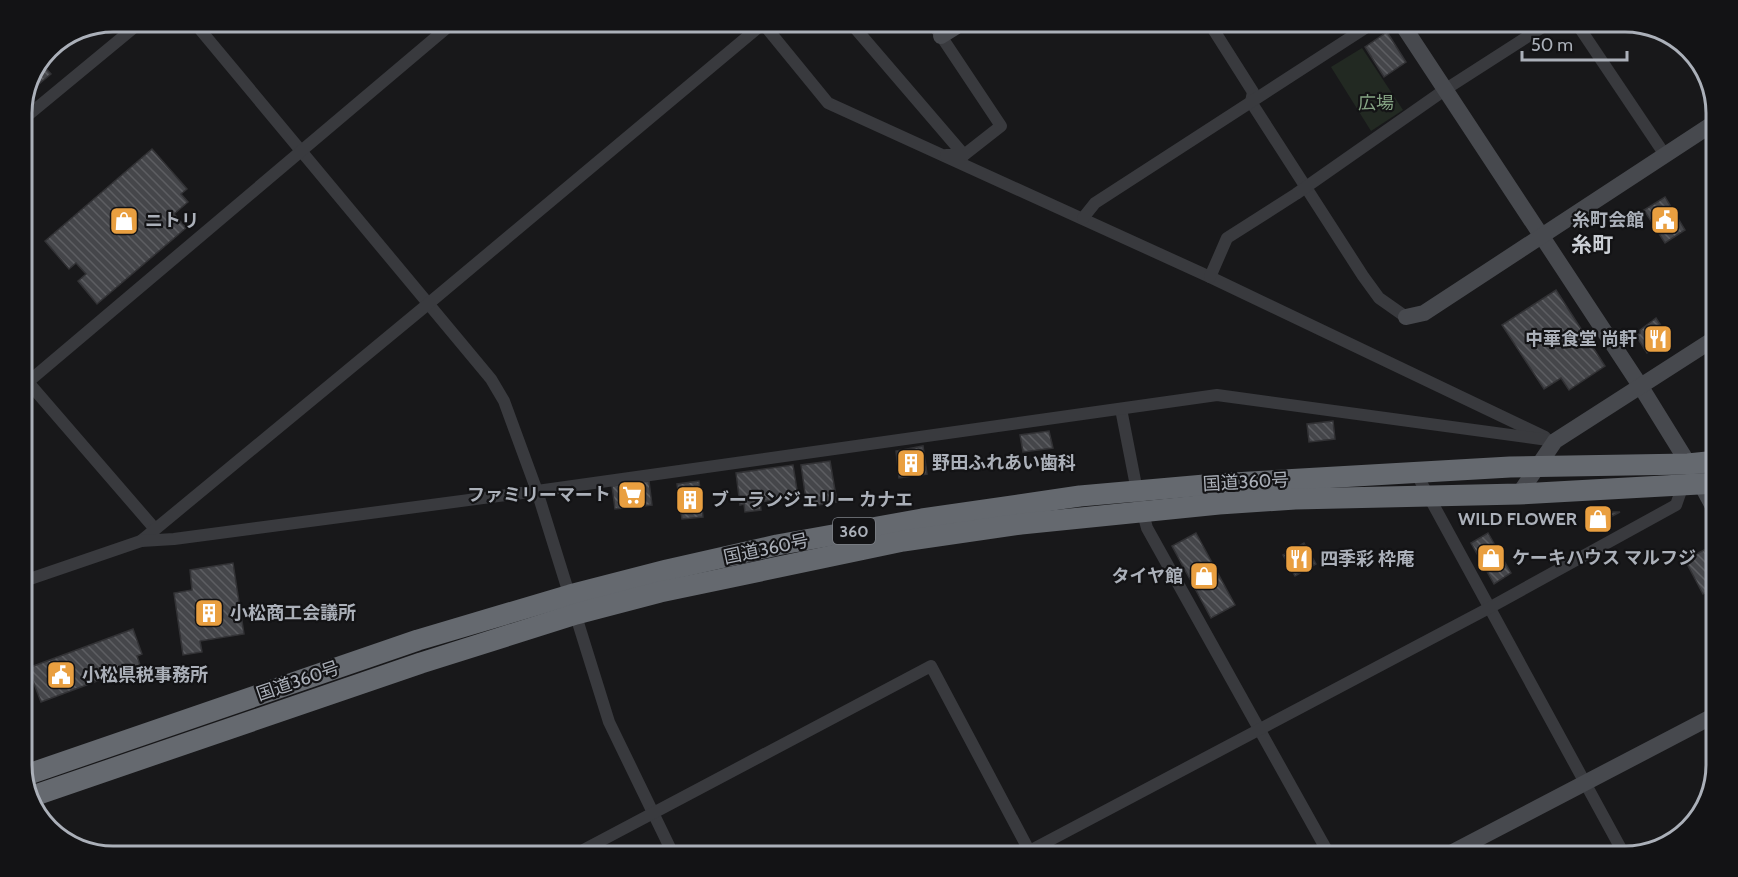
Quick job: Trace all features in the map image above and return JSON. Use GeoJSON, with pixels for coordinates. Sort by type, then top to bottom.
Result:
{"type":"FeatureCollection","features":[{"type":"Feature","properties":{"kind":"highway","name":"国道360号"},"geometry":{"type":"LineString","coordinates":[[1139,501],[1216,484],[1538,466],[1706,462]]}},
{"type":"Feature","properties":{"kind":"highway","name":"国道360号"},"geometry":{"type":"LineString","coordinates":[[38,794],[410,667],[667,570],[911,521],[1080,496],[1139,501],[1296,499],[1428,494],[1519,494],[1700,484]]}},
{"type":"Feature","properties":{"kind":"highway","name":"国道360号"},"geometry":{"type":"LineString","coordinates":[[32,773],[418,640],[573,605]]}},
{"type":"Feature","properties":{"kind":"street"},"geometry":{"type":"LineString","coordinates":[[32,112],[129,32]]}},
{"type":"Feature","properties":{"kind":"street"},"geometry":{"type":"LineString","coordinates":[[202,32],[491,380],[504,401],[537,491],[609,722],[669,846]]}},
{"type":"Feature","properties":{"kind":"street"},"geometry":{"type":"LineString","coordinates":[[32,372],[302,152],[442,32]]}},
{"type":"Feature","properties":{"kind":"street"},"geometry":{"type":"LineString","coordinates":[[141,541],[752,32]]}},
{"type":"Feature","properties":{"kind":"street"},"geometry":{"type":"LineString","coordinates":[[772,32],[828,103],[1210,277],[1555,441]]}},
{"type":"Feature","properties":{"kind":"street"},"geometry":{"type":"LineString","coordinates":[[858,32],[964,155]]}},
{"type":"Feature","properties":{"kind":"street"},"geometry":{"type":"LineString","coordinates":[[938,32],[1001,126],[964,155],[939,154]]}},
{"type":"Feature","properties":{"kind":"street"},"geometry":{"type":"LineString","coordinates":[[941,36],[947,32]]}},
{"type":"Feature","properties":{"kind":"street"},"geometry":{"type":"LineString","coordinates":[[1215,32],[1253,92],[1251,102],[1379,298],[1407,317],[1424,314],[1542,234],[1706,128]]}},
{"type":"Feature","properties":{"kind":"street"},"geometry":{"type":"LineString","coordinates":[[1083,218],[1095,203],[1359,32]]}},
{"type":"Feature","properties":{"kind":"street"},"geometry":{"type":"LineString","coordinates":[[1042,846],[1489,608],[1676,505],[1700,484],[1641,387],[1542,234],[1407,32]]}},
{"type":"Feature","properties":{"kind":"street"},"geometry":{"type":"LineString","coordinates":[[1210,277],[1227,238],[1306,187],[1446,89],[1535,32]]}},
{"type":"Feature","properties":{"kind":"street"},"geometry":{"type":"LineString","coordinates":[[1582,32],[1665,155]]}},
{"type":"Feature","properties":{"kind":"street"},"geometry":{"type":"LineString","coordinates":[[1519,494],[1555,441],[1706,345]]}},
{"type":"Feature","properties":{"kind":"street"},"geometry":{"type":"LineString","coordinates":[[32,386],[155,529]]}},
{"type":"Feature","properties":{"kind":"street"},"geometry":{"type":"LineString","coordinates":[[32,578],[141,541],[174,539],[537,491],[1217,395],[1555,441]]}},
{"type":"Feature","properties":{"kind":"street"},"geometry":{"type":"LineString","coordinates":[[1121,409],[1139,501],[1147,528],[1324,846]]}},
{"type":"Feature","properties":{"kind":"street"},"geometry":{"type":"LineString","coordinates":[[1416,472],[1619,846]]}},
{"type":"Feature","properties":{"kind":"street"},"geometry":{"type":"LineString","coordinates":[[590,846],[932,666],[1023,846]]}},
{"type":"Feature","properties":{"kind":"street"},"geometry":{"type":"LineString","coordinates":[[1464,846],[1706,720]]}},
{"type":"Feature","properties":{"kind":"green space","name":"広場"},"geometry":{"type":"Polygon","coordinates":[[[1362,48],[1403,110],[1371,131],[1331,67],[1362,48]]]}},
{"type":"Feature","properties":{"kind":"building"},"geometry":{"type":"Polygon","coordinates":[[[1387,32],[1406,62],[1384,77],[1365,47],[1387,32]]]}},
{"type":"Feature","properties":{"kind":"building"},"geometry":{"type":"Polygon","coordinates":[[[45,68],[51,74],[36,86],[45,68]]]}},
{"type":"Feature","properties":{"kind":"building","name":"ニトリ"},"geometry":{"type":"Polygon","coordinates":[[[152,149],[187,189],[181,194],[188,202],[174,214],[186,228],[97,304],[78,281],[86,274],[76,263],[69,269],[45,241],[152,149]]]}},
{"type":"Feature","properties":{"kind":"building","name":"糸町会館"},"geometry":{"type":"Polygon","coordinates":[[[1665,197],[1685,230],[1665,243],[1644,210],[1665,197]]]}},
{"type":"Feature","properties":{"kind":"building"},"geometry":{"type":"Polygon","coordinates":[[[1556,290],[1605,366],[1569,390],[1561,378],[1544,389],[1502,325],[1556,290]]]}},
{"type":"Feature","properties":{"kind":"building"},"geometry":{"type":"Polygon","coordinates":[[[1656,318],[1669,338],[1647,353],[1636,336],[1656,318]]]}},
{"type":"Feature","properties":{"kind":"building"},"geometry":{"type":"Polygon","coordinates":[[[1333,421],[1335,439],[1309,442],[1307,424],[1333,421]]]}},
{"type":"Feature","properties":{"kind":"building"},"geometry":{"type":"Polygon","coordinates":[[[1049,431],[1053,448],[1023,452],[1020,435],[1049,431]]]}},
{"type":"Feature","properties":{"kind":"building","name":"野田ふれあい歯科"},"geometry":{"type":"Polygon","coordinates":[[[923,446],[927,474],[899,478],[896,451],[923,446]]]}},
{"type":"Feature","properties":{"kind":"building"},"geometry":{"type":"Polygon","coordinates":[[[830,461],[837,502],[807,507],[801,465],[830,461]]]}},
{"type":"Feature","properties":{"kind":"building"},"geometry":{"type":"Polygon","coordinates":[[[793,465],[798,496],[760,502],[761,510],[745,512],[744,504],[740,505],[736,473],[793,465]]]}},
{"type":"Feature","properties":{"kind":"building","name":"ファミリーマート"},"geometry":{"type":"Polygon","coordinates":[[[649,481],[652,505],[615,509],[612,486],[649,481]]]}},
{"type":"Feature","properties":{"kind":"building","name":"ブーランジェリー カナエ"},"geometry":{"type":"Polygon","coordinates":[[[699,481],[703,517],[682,519],[677,484],[699,481]]]}},
{"type":"Feature","properties":{"kind":"building","name":"WILD FLOWER"},"geometry":{"type":"Polygon","coordinates":[[[1586,512],[1620,512],[1593,526],[1586,512]]]}},
{"type":"Feature","properties":{"kind":"building","name":"タイヤ館"},"geometry":{"type":"Polygon","coordinates":[[[1196,533],[1235,605],[1211,618],[1172,546],[1196,533]]]}},
{"type":"Feature","properties":{"kind":"building","name":"ケーキハウス マルフジ"},"geometry":{"type":"Polygon","coordinates":[[[1488,533],[1511,573],[1494,584],[1471,543],[1488,533]]]}},
{"type":"Feature","properties":{"kind":"building","name":"四季彩 枠庵"},"geometry":{"type":"Polygon","coordinates":[[[1304,543],[1316,564],[1295,576],[1283,555],[1304,543]]]}},
{"type":"Feature","properties":{"kind":"building"},"geometry":{"type":"Polygon","coordinates":[[[1704,550],[1706,553],[1706,592],[1703,594],[1685,560],[1704,550]]]}},
{"type":"Feature","properties":{"kind":"building","name":"小松商工会議所"},"geometry":{"type":"Polygon","coordinates":[[[233,563],[244,634],[200,641],[202,652],[183,655],[174,593],[192,590],[190,570],[233,563]]]}},
{"type":"Feature","properties":{"kind":"building"},"geometry":{"type":"Polygon","coordinates":[[[133,629],[142,654],[137,656],[140,665],[41,702],[32,678],[32,667],[133,629]]]}},
{"type":"Feature","properties":{"kind":"place","name":"糸町会館"},"geometry":{"type":"Point","coordinates":[1665,220]}},
{"type":"Feature","properties":{"kind":"place","name":"ニトリ"},"geometry":{"type":"Point","coordinates":[124,221]}},
{"type":"Feature","properties":{"kind":"place","name":"中華食堂 尚軒"},"geometry":{"type":"Point","coordinates":[1658,339]}},
{"type":"Feature","properties":{"kind":"place","name":"野田ふれあい歯科"},"geometry":{"type":"Point","coordinates":[911,463]}},
{"type":"Feature","properties":{"kind":"place","name":"ファミリーマート"},"geometry":{"type":"Point","coordinates":[632,495]}},
{"type":"Feature","properties":{"kind":"place","name":"ブーランジェリー カナエ"},"geometry":{"type":"Point","coordinates":[690,500]}},
{"type":"Feature","properties":{"kind":"place","name":"WILD FLOWER"},"geometry":{"type":"Point","coordinates":[1598,519]}},
{"type":"Feature","properties":{"kind":"place","name":"ケーキハウス マルフジ"},"geometry":{"type":"Point","coordinates":[1491,558]}},
{"type":"Feature","properties":{"kind":"place","name":"四季彩 枠庵"},"geometry":{"type":"Point","coordinates":[1299,559]}},
{"type":"Feature","properties":{"kind":"place","name":"タイヤ館"},"geometry":{"type":"Point","coordinates":[1204,576]}},
{"type":"Feature","properties":{"kind":"place","name":"小松商工会議所"},"geometry":{"type":"Point","coordinates":[209,613]}},
{"type":"Feature","properties":{"kind":"place","name":"小松県税事務所"},"geometry":{"type":"Point","coordinates":[61,675]}},
{"type":"Feature","properties":{"kind":"district","name":"糸町"},"geometry":{"type":"Point","coordinates":[1592,245]}}]}
